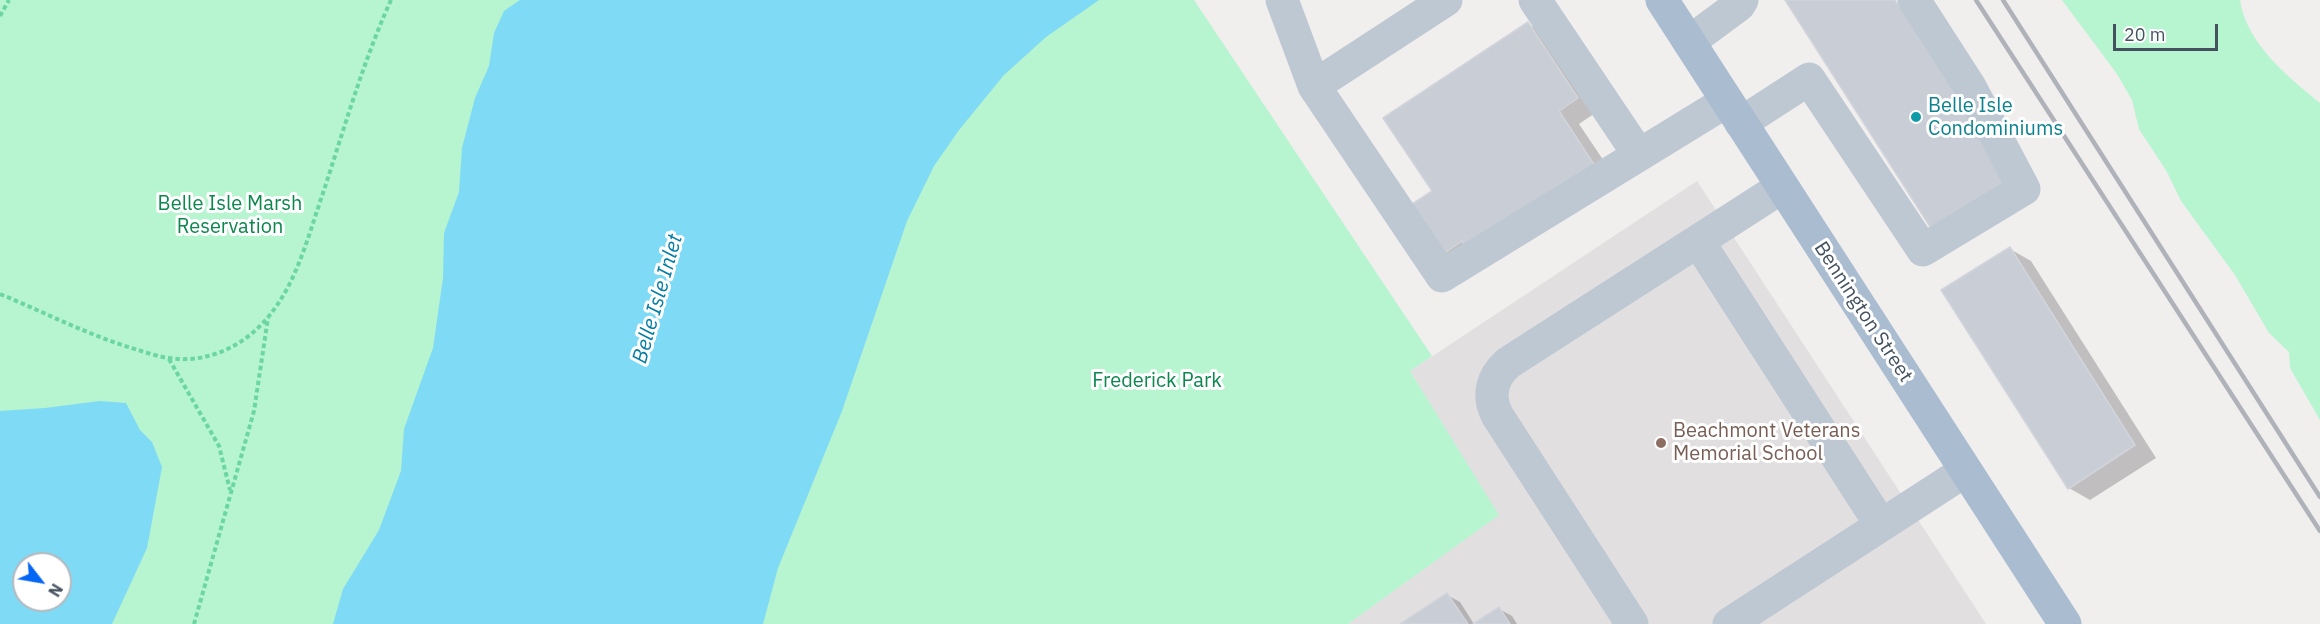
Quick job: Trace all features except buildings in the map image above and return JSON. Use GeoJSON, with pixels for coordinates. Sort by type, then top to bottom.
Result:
{"type":"FeatureCollection","features":[{"type":"Feature","properties":{"kind":"main road","name":"Bennington Street"},"geometry":{"type":"LineString","coordinates":[[1662,0],[2065,624]]}},
{"type":"Feature","properties":{"kind":"lane"},"geometry":{"type":"LineString","coordinates":[[1282,0],[1314,86],[1442,276],[1639,154],[1809,79],[1923,250],[2024,189],[1970,87],[1914,0]]}},
{"type":"Feature","properties":{"kind":"lane"},"geometry":{"type":"LineString","coordinates":[[1314,86],[1446,0]]}},
{"type":"Feature","properties":{"kind":"lane"},"geometry":{"type":"LineString","coordinates":[[1535,0],[1639,154]]}},
{"type":"Feature","properties":{"kind":"lane"},"geometry":{"type":"LineString","coordinates":[[1689,42],[1739,5],[1742,0]]}},
{"type":"Feature","properties":{"kind":"lane"},"geometry":{"type":"LineString","coordinates":[[1632,624],[1497,415],[1492,401],[1492,387],[1498,374],[1508,363],[1782,187]]}},
{"type":"Feature","properties":{"kind":"lane"},"geometry":{"type":"LineString","coordinates":[[1698,241],[1881,525]]}},
{"type":"Feature","properties":{"kind":"lane"},"geometry":{"type":"LineString","coordinates":[[1729,624],[1965,471]]}},
{"type":"Feature","properties":{"kind":"path"},"geometry":{"type":"LineString","coordinates":[[0,16],[9,0]]}},
{"type":"Feature","properties":{"kind":"path"},"geometry":{"type":"LineString","coordinates":[[0,294],[117,344],[169,358],[205,358],[230,348],[250,335],[268,317],[286,291],[303,251],[355,92],[390,0]]}},
{"type":"Feature","properties":{"kind":"path"},"geometry":{"type":"LineString","coordinates":[[194,624],[254,411],[268,317]]}},
{"type":"Feature","properties":{"kind":"path"},"geometry":{"type":"LineString","coordinates":[[169,358],[219,446],[231,492]]}},
{"type":"Feature","properties":{"kind":"shaded area","name":"Beachmont Veterans Memorial School"},"geometry":{"type":"Polygon","coordinates":[[[1697,181],[1986,624],[1348,624],[1498,515],[1410,371],[1697,181]]]}},
{"type":"Feature","properties":{"kind":"green space"},"geometry":{"type":"Polygon","coordinates":[[[0,0],[1194,0],[1432,356],[1410,371],[1499,515],[1348,624],[0,624],[0,0]]]}},
{"type":"Feature","properties":{"kind":"green space"},"geometry":{"type":"Polygon","coordinates":[[[2062,0],[2240,0],[2251,31],[2270,58],[2320,103],[2320,420],[2290,368],[2289,352],[2269,333],[2235,275],[2181,201],[2167,172],[2139,129],[2132,100],[2117,74],[2062,0]]]}},
{"type":"Feature","properties":{"kind":"water","name":"Belle Isle Inlet"},"geometry":{"type":"Polygon","coordinates":[[[520,0],[1099,0],[1046,37],[1004,75],[959,130],[934,166],[907,221],[842,411],[778,568],[763,624],[333,624],[343,589],[379,530],[401,471],[404,429],[433,348],[443,278],[444,233],[459,192],[462,148],[475,98],[489,66],[494,33],[504,11],[520,0]]]}},
{"type":"Feature","properties":{"kind":"water"},"geometry":{"type":"Polygon","coordinates":[[[100,401],[126,403],[140,430],[152,442],[162,467],[147,548],[112,624],[0,624],[0,411],[100,401]]]}},
{"type":"Feature","properties":{"kind":"railway"},"geometry":{"type":"LineString","coordinates":[[1976,0],[2320,531]]}},
{"type":"Feature","properties":{"kind":"railway"},"geometry":{"type":"LineString","coordinates":[[2003,0],[2320,497]]}},
{"type":"Feature","properties":{"kind":"place","name":"Belle Isle Condominiums"},"geometry":{"type":"Point","coordinates":[1916,117]}},
{"type":"Feature","properties":{"kind":"place","name":"Beachmont Veterans Memorial School"},"geometry":{"type":"Point","coordinates":[1661,443]}},
{"type":"Feature","properties":{"kind":"park label","name":"Belle Isle Marsh Reservation"},"geometry":{"type":"Point","coordinates":[230,216]}},
{"type":"Feature","properties":{"kind":"park label","name":"Frederick Park"},"geometry":{"type":"Point","coordinates":[1157,381]}}]}
